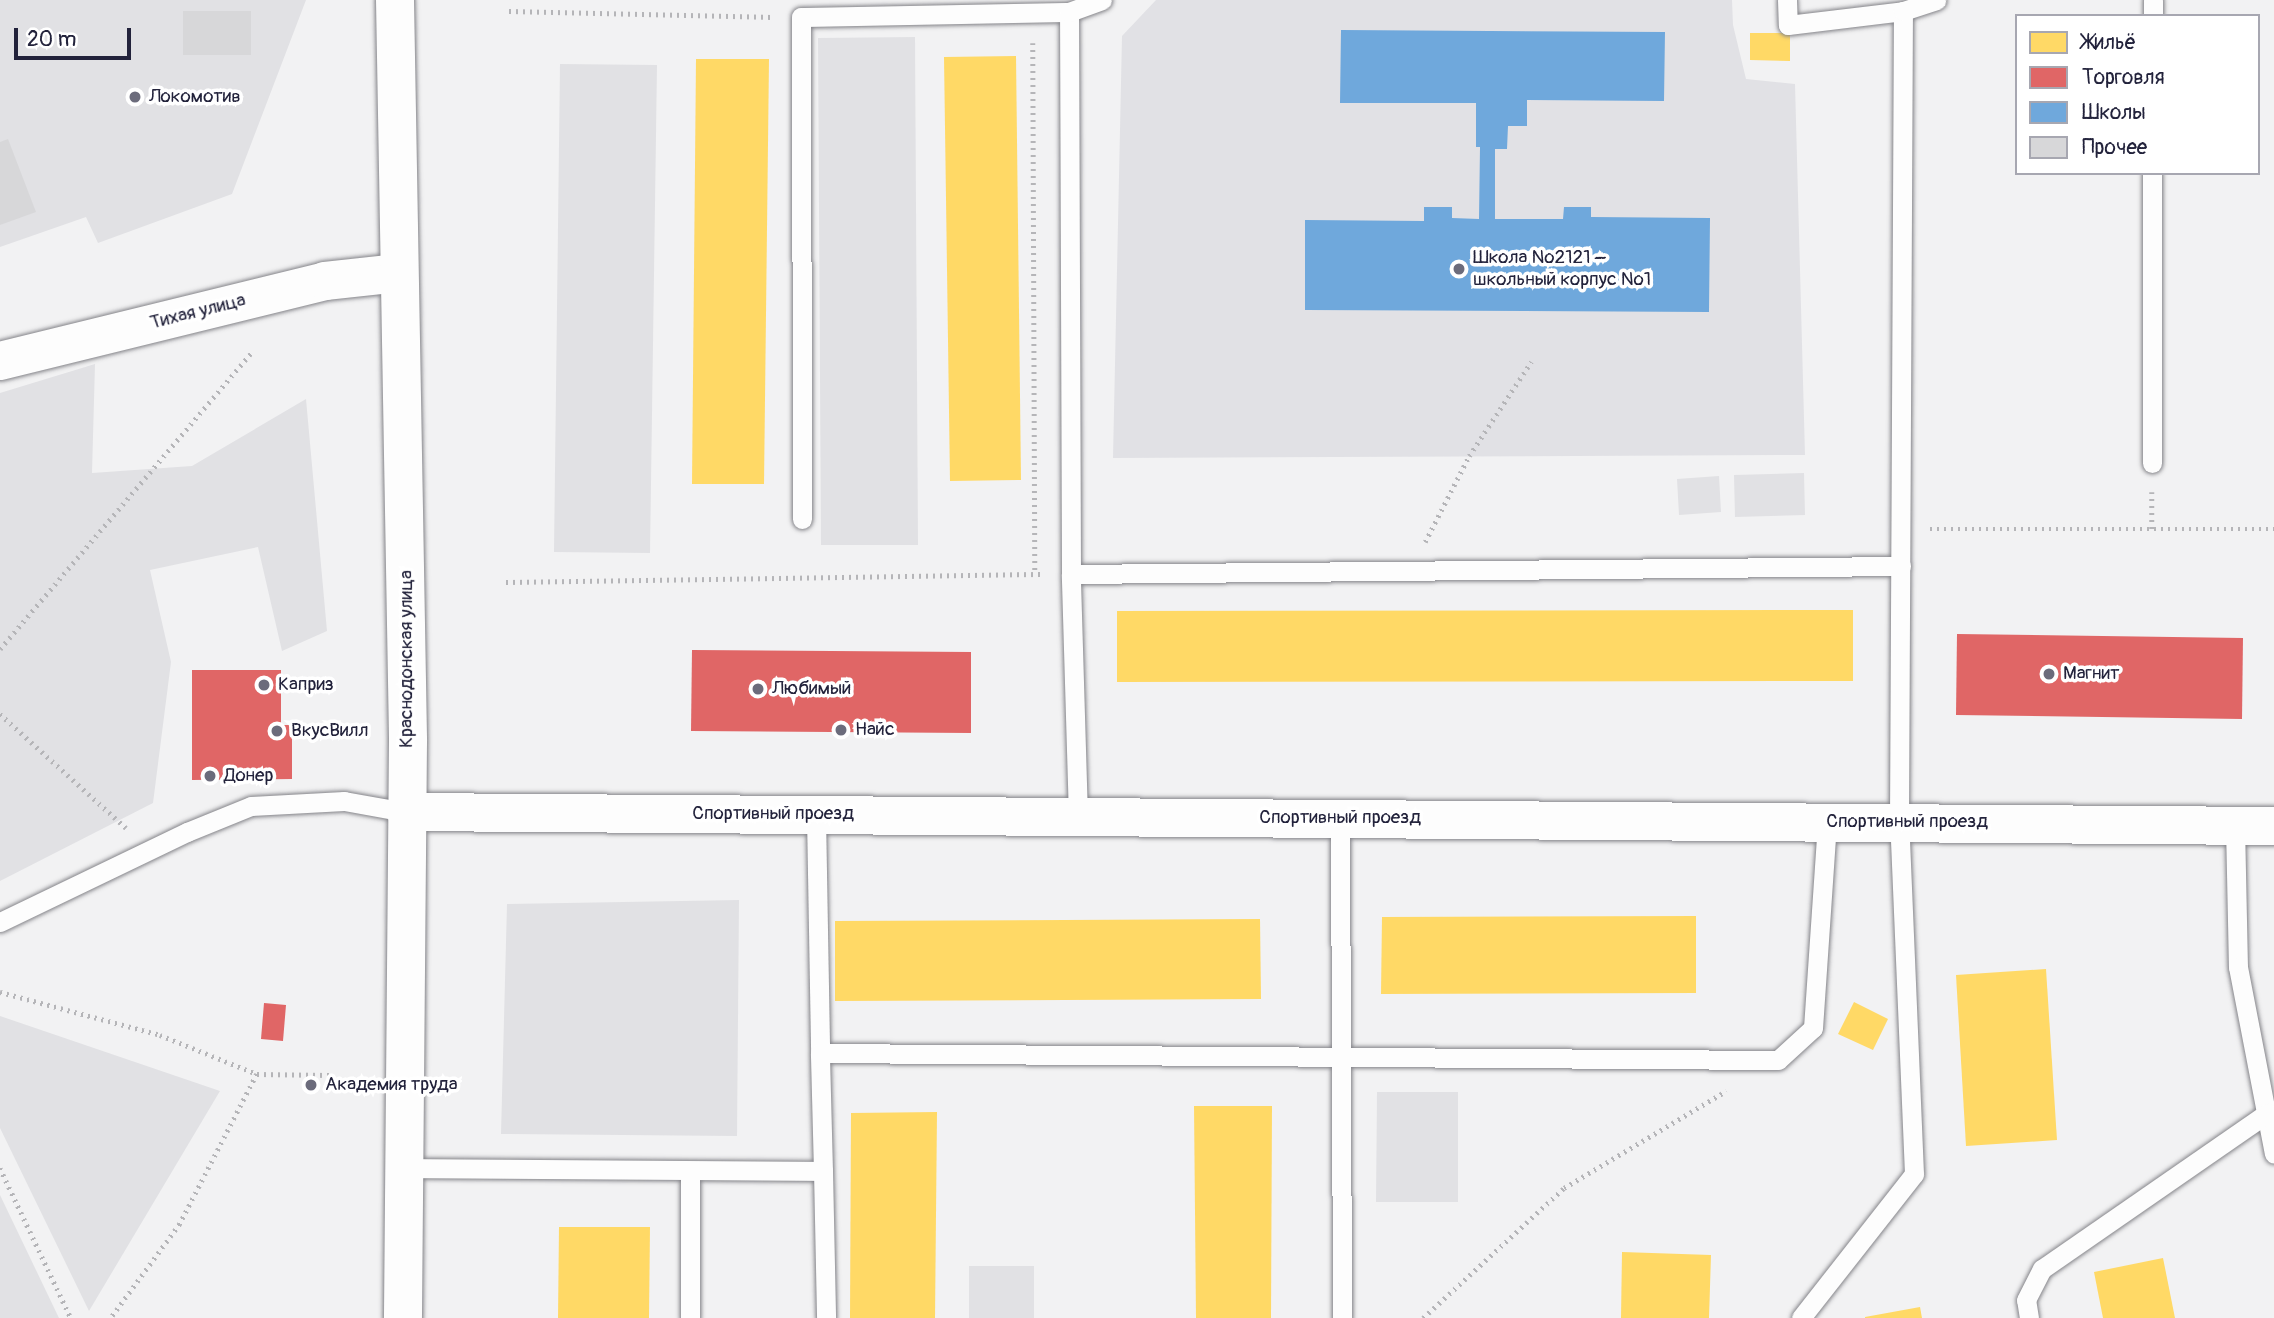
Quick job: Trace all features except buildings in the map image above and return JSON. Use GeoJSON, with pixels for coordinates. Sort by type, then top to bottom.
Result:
{"type":"FeatureCollection","features":[{"type":"Feature","properties":{"kind":"street","name":"Краснодонская улица"},"geometry":{"type":"LineString","coordinates":[[395,0],[406,562],[403,1318]]}},
{"type":"Feature","properties":{"kind":"street","name":"Тихая улица"},"geometry":{"type":"LineString","coordinates":[[0,361],[325,281],[399,273]]}},
{"type":"Feature","properties":{"kind":"street","name":"Спортивный проезд"},"geometry":{"type":"LineString","coordinates":[[406,812],[2274,826]]}},
{"type":"Feature","properties":{"kind":"lane"},"geometry":{"type":"LineString","coordinates":[[802,519],[801,17],[1069,12],[1102,0]]}},
{"type":"Feature","properties":{"kind":"lane"},"geometry":{"type":"LineString","coordinates":[[1787,0],[1788,24],[1903,11],[1936,0]]}},
{"type":"Feature","properties":{"kind":"lane"},"geometry":{"type":"LineString","coordinates":[[1801,1318],[1914,1174],[1899,822],[1903,11]]}},
{"type":"Feature","properties":{"kind":"lane"},"geometry":{"type":"LineString","coordinates":[[1069,12],[1071,574],[1078,817]]}},
{"type":"Feature","properties":{"kind":"lane"},"geometry":{"type":"LineString","coordinates":[[2152,175],[2152,463]]}},
{"type":"Feature","properties":{"kind":"lane"},"geometry":{"type":"LineString","coordinates":[[1071,574],[1901,566]]}},
{"type":"Feature","properties":{"kind":"lane"},"geometry":{"type":"LineString","coordinates":[[0,922],[150,850],[251,806],[344,801],[406,812]]}},
{"type":"Feature","properties":{"kind":"lane"},"geometry":{"type":"LineString","coordinates":[[816,815],[826,1318]]}},
{"type":"Feature","properties":{"kind":"lane"},"geometry":{"type":"LineString","coordinates":[[1340,818],[1342,1318]]}},
{"type":"Feature","properties":{"kind":"lane"},"geometry":{"type":"LineString","coordinates":[[820,1053],[1778,1060],[1813,1028],[1827,822]]}},
{"type":"Feature","properties":{"kind":"lane"},"geometry":{"type":"LineString","coordinates":[[2235,825],[2238,967],[2274,1154]]}},
{"type":"Feature","properties":{"kind":"lane"},"geometry":{"type":"LineString","coordinates":[[2029,1318],[2026,1300],[2042,1269],[2267,1113]]}},
{"type":"Feature","properties":{"kind":"lane"},"geometry":{"type":"LineString","coordinates":[[403,1168],[823,1171]]}},
{"type":"Feature","properties":{"kind":"lane"},"geometry":{"type":"LineString","coordinates":[[690,1172],[690,1318]]}},
{"type":"Feature","properties":{"kind":"path"},"geometry":{"type":"LineString","coordinates":[[509,11],[801,17]]}},
{"type":"Feature","properties":{"kind":"path"},"geometry":{"type":"LineString","coordinates":[[1033,13],[1035,574]]}},
{"type":"Feature","properties":{"kind":"path"},"geometry":{"type":"LineString","coordinates":[[0,649],[251,353]]}},
{"type":"Feature","properties":{"kind":"path"},"geometry":{"type":"LineString","coordinates":[[1411,571],[1469,456],[1531,362]]}},
{"type":"Feature","properties":{"kind":"path"},"geometry":{"type":"LineString","coordinates":[[2152,463],[2152,529]]}},
{"type":"Feature","properties":{"kind":"path"},"geometry":{"type":"LineString","coordinates":[[1901,529],[2274,529]]}},
{"type":"Feature","properties":{"kind":"path"},"geometry":{"type":"LineString","coordinates":[[506,582],[1071,574]]}},
{"type":"Feature","properties":{"kind":"path"},"geometry":{"type":"LineString","coordinates":[[0,714],[150,850]]}},
{"type":"Feature","properties":{"kind":"path"},"geometry":{"type":"LineString","coordinates":[[0,992],[160,1035],[257,1074],[329,1075]]}},
{"type":"Feature","properties":{"kind":"path"},"geometry":{"type":"LineString","coordinates":[[1423,1318],[1564,1188],[1778,1060]]}},
{"type":"Feature","properties":{"kind":"path"},"geometry":{"type":"LineString","coordinates":[[111,1318],[180,1224],[257,1074]]}},
{"type":"Feature","properties":{"kind":"path"},"geometry":{"type":"LineString","coordinates":[[0,1168],[71,1318]]}},
{"type":"Feature","properties":{"kind":"shaded area","name":"Локомотив"},"geometry":{"type":"Polygon","coordinates":[[[0,0],[306,0],[232,194],[98,243],[86,217],[0,247],[0,0]]]}},
{"type":"Feature","properties":{"kind":"shaded area","name":"Школа №2121 – школьный корпус №1"},"geometry":{"type":"Polygon","coordinates":[[[1156,0],[1732,0],[1733,25],[1746,79],[1795,84],[1805,455],[1113,458],[1122,36],[1156,0]]]}},
{"type":"Feature","properties":{"kind":"shaded area"},"geometry":{"type":"Polygon","coordinates":[[[915,37],[918,545],[821,545],[818,38],[915,37]]]}},
{"type":"Feature","properties":{"kind":"shaded area"},"geometry":{"type":"Polygon","coordinates":[[[560,64],[657,65],[650,553],[554,552],[560,64]]]}},
{"type":"Feature","properties":{"kind":"shaded area"},"geometry":{"type":"Polygon","coordinates":[[[95,364],[92,473],[192,466],[306,399],[327,631],[282,651],[258,547],[150,570],[171,662],[153,803],[0,881],[0,393],[95,364]]]}},
{"type":"Feature","properties":{"kind":"shaded area"},"geometry":{"type":"Polygon","coordinates":[[[1804,473],[1805,515],[1735,517],[1734,475],[1804,473]]]}},
{"type":"Feature","properties":{"kind":"shaded area"},"geometry":{"type":"Polygon","coordinates":[[[1719,476],[1721,512],[1679,515],[1677,479],[1719,476]]]}},
{"type":"Feature","properties":{"kind":"shaded area"},"geometry":{"type":"Polygon","coordinates":[[[739,900],[737,1136],[501,1134],[507,904],[739,900]]]}},
{"type":"Feature","properties":{"kind":"shaded area"},"geometry":{"type":"Polygon","coordinates":[[[0,1016],[220,1091],[89,1311],[0,1128],[0,1016]]]}},
{"type":"Feature","properties":{"kind":"shaded area"},"geometry":{"type":"Polygon","coordinates":[[[1377,1092],[1458,1092],[1458,1202],[1376,1202],[1377,1092]]]}},
{"type":"Feature","properties":{"kind":"shaded area"},"geometry":{"type":"Polygon","coordinates":[[[0,1195],[59,1318],[0,1318],[0,1195]]]}},
{"type":"Feature","properties":{"kind":"shaded area"},"geometry":{"type":"Polygon","coordinates":[[[969,1266],[1034,1266],[1034,1318],[969,1318],[969,1266]]]}},
{"type":"Feature","properties":{"kind":"place","name":"Локомотив"},"geometry":{"type":"Point","coordinates":[135,97]}},
{"type":"Feature","properties":{"kind":"place","name":"Школа №2121 – школьный корпус №1"},"geometry":{"type":"Point","coordinates":[1459,269]}},
{"type":"Feature","properties":{"kind":"place","name":"Магнит"},"geometry":{"type":"Point","coordinates":[2049,674]}},
{"type":"Feature","properties":{"kind":"place","name":"Каприз"},"geometry":{"type":"Point","coordinates":[264,685]}},
{"type":"Feature","properties":{"kind":"place","name":"Любимый"},"geometry":{"type":"Point","coordinates":[758,689]}},
{"type":"Feature","properties":{"kind":"place","name":"Найс"},"geometry":{"type":"Point","coordinates":[841,730]}},
{"type":"Feature","properties":{"kind":"place","name":"ВкусВилл"},"geometry":{"type":"Point","coordinates":[277,731]}},
{"type":"Feature","properties":{"kind":"place","name":"Донер"},"geometry":{"type":"Point","coordinates":[210,776]}},
{"type":"Feature","properties":{"kind":"place","name":"Академия труда"},"geometry":{"type":"Point","coordinates":[311,1085]}}]}
